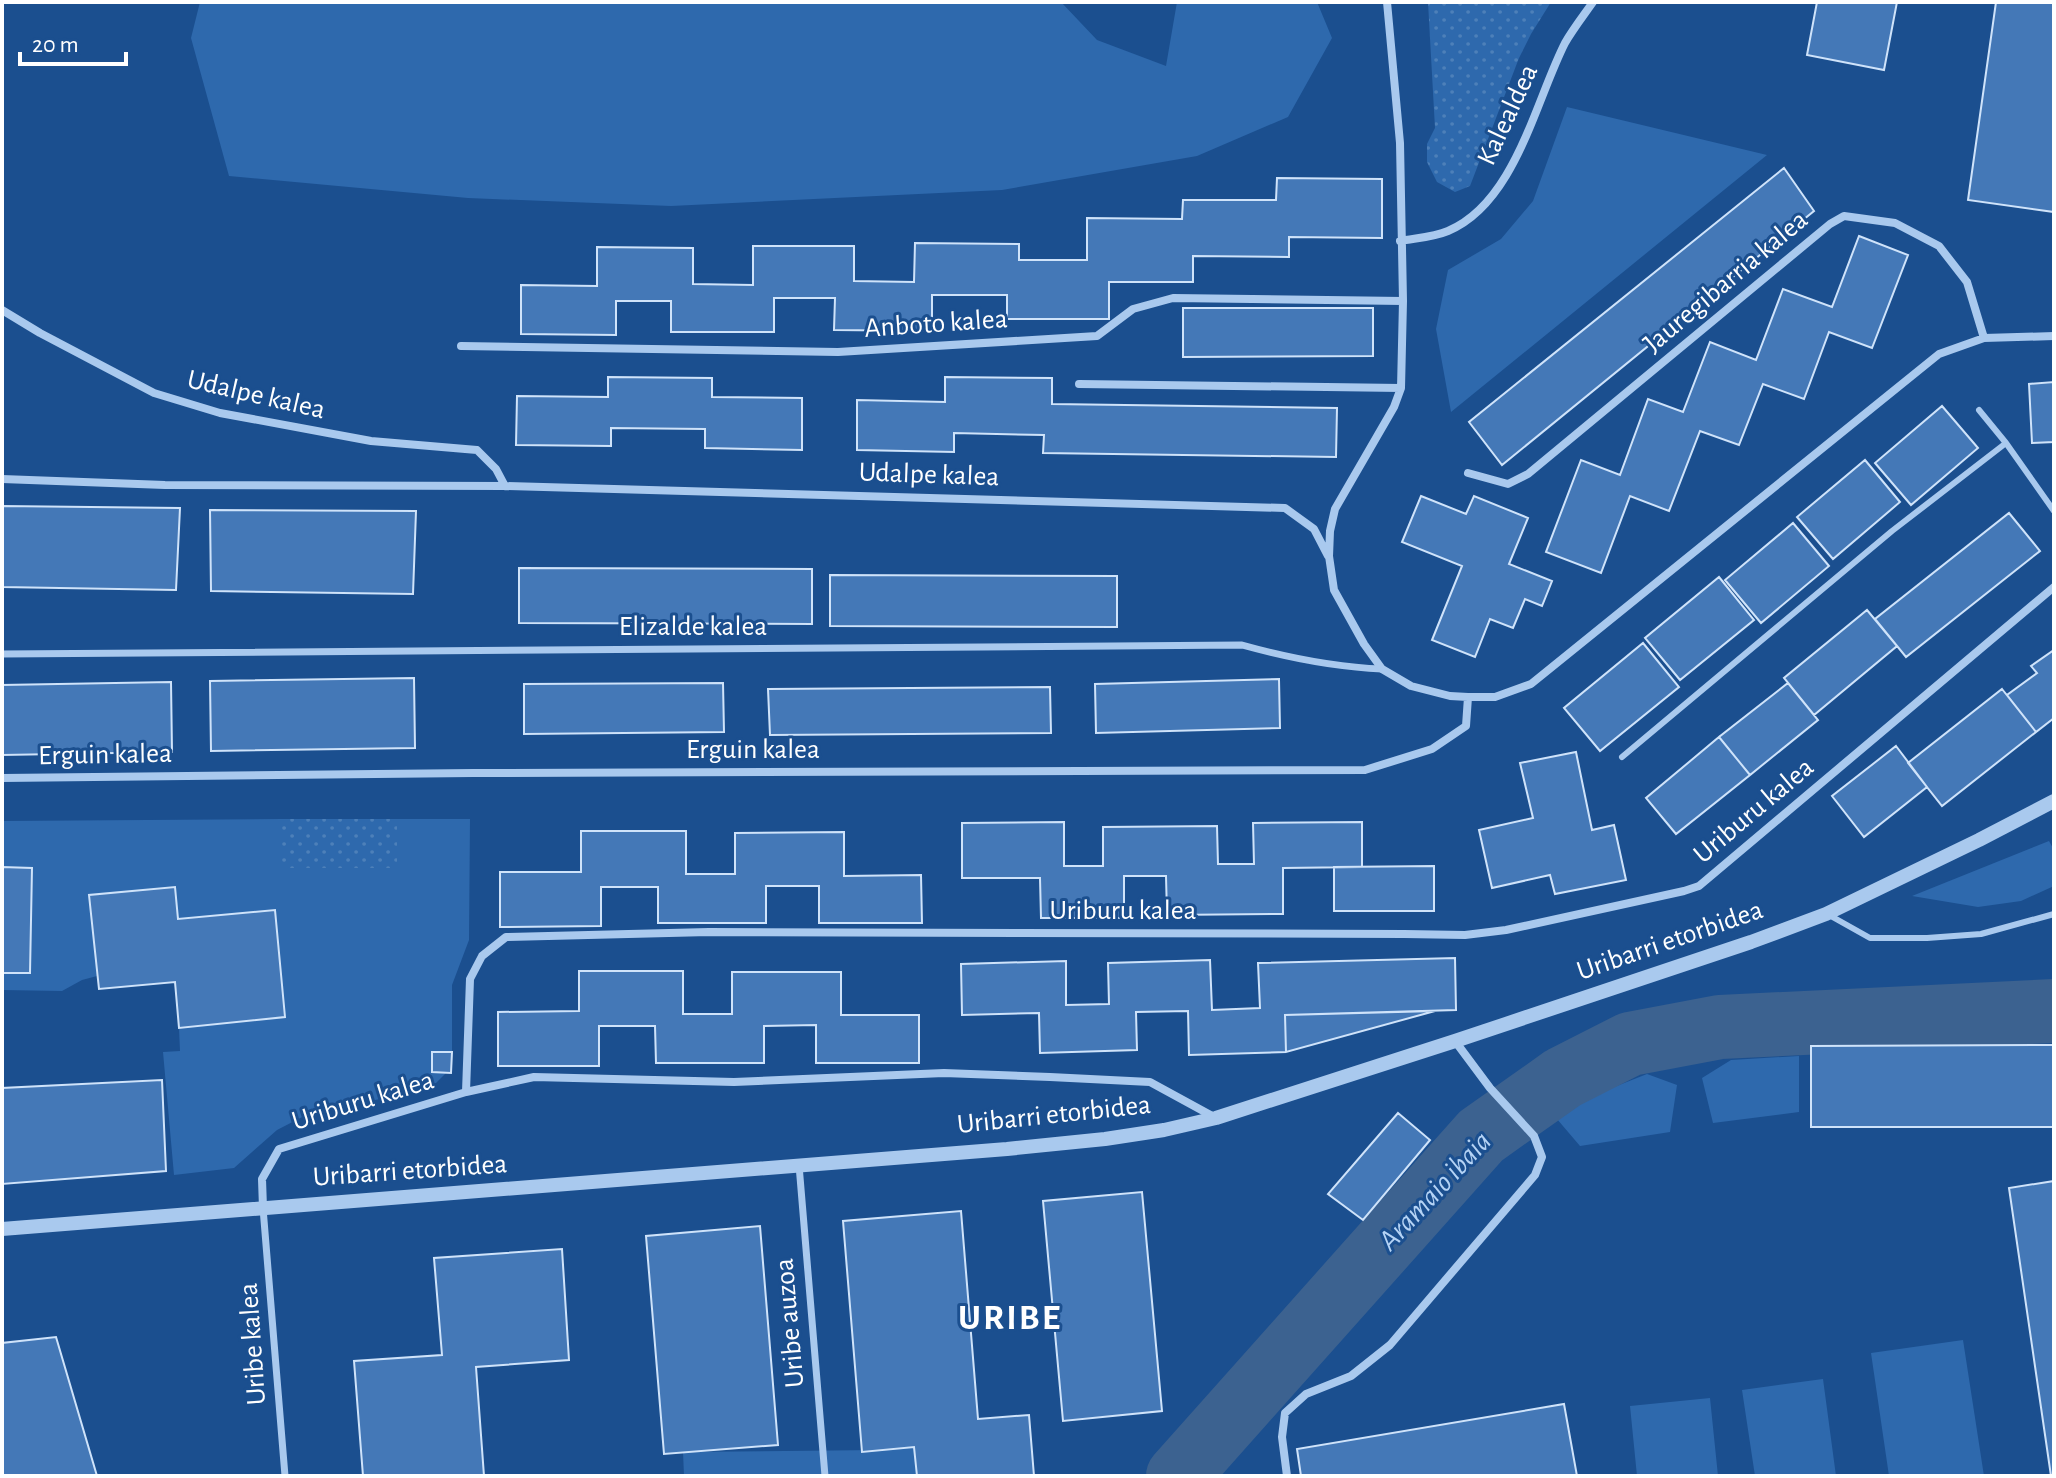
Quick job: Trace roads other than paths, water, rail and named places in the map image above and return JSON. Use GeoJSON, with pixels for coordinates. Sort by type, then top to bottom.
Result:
{"type":"FeatureCollection","features":[{"type":"Feature","properties":{"kind":"street"},"geometry":{"type":"LineString","coordinates":[[1387,2],[1400,143],[1401,388],[1394,407],[1335,509],[1329,556],[1334,590],[1364,644],[1382,669],[1411,686],[1450,696],[1495,697],[1531,684],[1939,354],[1984,338],[2054,336]]}},
{"type":"Feature","properties":{"kind":"street","name":"Kalealdea"},"geometry":{"type":"LineString","coordinates":[[1400,241],[1448,231],[1470,218],[1495,194],[1514,162],[1566,41],[1593,2]]}},
{"type":"Feature","properties":{"kind":"street","name":"Jauregibarria kalea"},"geometry":{"type":"LineString","coordinates":[[1468,473],[1508,484],[1528,474],[1830,224],[1844,216],[1895,223],[1939,246],[1967,282],[1984,338]]}},
{"type":"Feature","properties":{"kind":"street","name":"Anboto kalea"},"geometry":{"type":"LineString","coordinates":[[461,346],[838,352],[1097,336],[1133,309],[1173,298],[1403,301]]}},
{"type":"Feature","properties":{"kind":"street","name":"Udalpe kalea"},"geometry":{"type":"LineString","coordinates":[[2,310],[154,393],[220,413],[296,429],[371,441],[477,450],[496,469],[505,486]]}},
{"type":"Feature","properties":{"kind":"street"},"geometry":{"type":"LineString","coordinates":[[1079,384],[1401,388]]}},
{"type":"Feature","properties":{"kind":"street","name":"Udalpe kalea"},"geometry":{"type":"LineString","coordinates":[[2,479],[165,485],[505,486],[1285,508],[1314,529],[1329,556]]}},
{"type":"Feature","properties":{"kind":"street","name":"Uriburu kalea"},"geometry":{"type":"LineString","coordinates":[[263,1208],[262,1179],[279,1149],[466,1092],[470,979],[482,956],[506,937],[709,932],[1465,935],[1506,930],[1699,886],[2054,587]]}},
{"type":"Feature","properties":{"kind":"street","name":"Elizalde kalea"},"geometry":{"type":"LineString","coordinates":[[2,654],[1242,645],[1294,659],[1382,669]]}},
{"type":"Feature","properties":{"kind":"street","name":"Erguin kalea"},"geometry":{"type":"LineString","coordinates":[[2,778],[1365,770],[1432,749],[1466,726],[1468,697]]}},
{"type":"Feature","properties":{"kind":"street","name":"Uribarri etorbidea"},"geometry":{"type":"LineString","coordinates":[[2,1229],[1105,1139],[1164,1130],[1216,1118],[1751,942],[1826,914],[2054,801]]}},
{"type":"Feature","properties":{"kind":"street"},"geometry":{"type":"LineString","coordinates":[[1287,1476],[1282,1437],[1285,1413],[1306,1394],[1351,1376],[1390,1345],[1535,1175],[1542,1157],[1534,1136],[1490,1088],[1455,1041]]}},
{"type":"Feature","properties":{"kind":"street"},"geometry":{"type":"LineString","coordinates":[[466,1092],[534,1077],[734,1082],[944,1073],[1150,1082],[1216,1118]]}},
{"type":"Feature","properties":{"kind":"street","name":"Uribe auzoa"},"geometry":{"type":"LineString","coordinates":[[799,1165],[825,1476]]}},
{"type":"Feature","properties":{"kind":"street","name":"Uribe kalea"},"geometry":{"type":"LineString","coordinates":[[263,1208],[285,1476]]}},
{"type":"Feature","properties":{"kind":"lane"},"geometry":{"type":"LineString","coordinates":[[1979,410],[2054,511]]}},
{"type":"Feature","properties":{"kind":"lane"},"geometry":{"type":"LineString","coordinates":[[1622,757],[1892,531],[2006,443]]}},
{"type":"Feature","properties":{"kind":"lane"},"geometry":{"type":"LineString","coordinates":[[1826,914],[1870,938],[1981,934],[2054,914]]}},
{"type":"Feature","properties":{"kind":"waterway","name":"Aramaio ibaia"},"geometry":{"type":"LineString","coordinates":[[1178,1476],[1481,1136],[1563,1078],[1630,1044],[1720,1027],[2054,1011]]}},
{"type":"Feature","properties":{"kind":"district","name":"URIBE"},"geometry":{"type":"Point","coordinates":[1010,1318]}}]}
